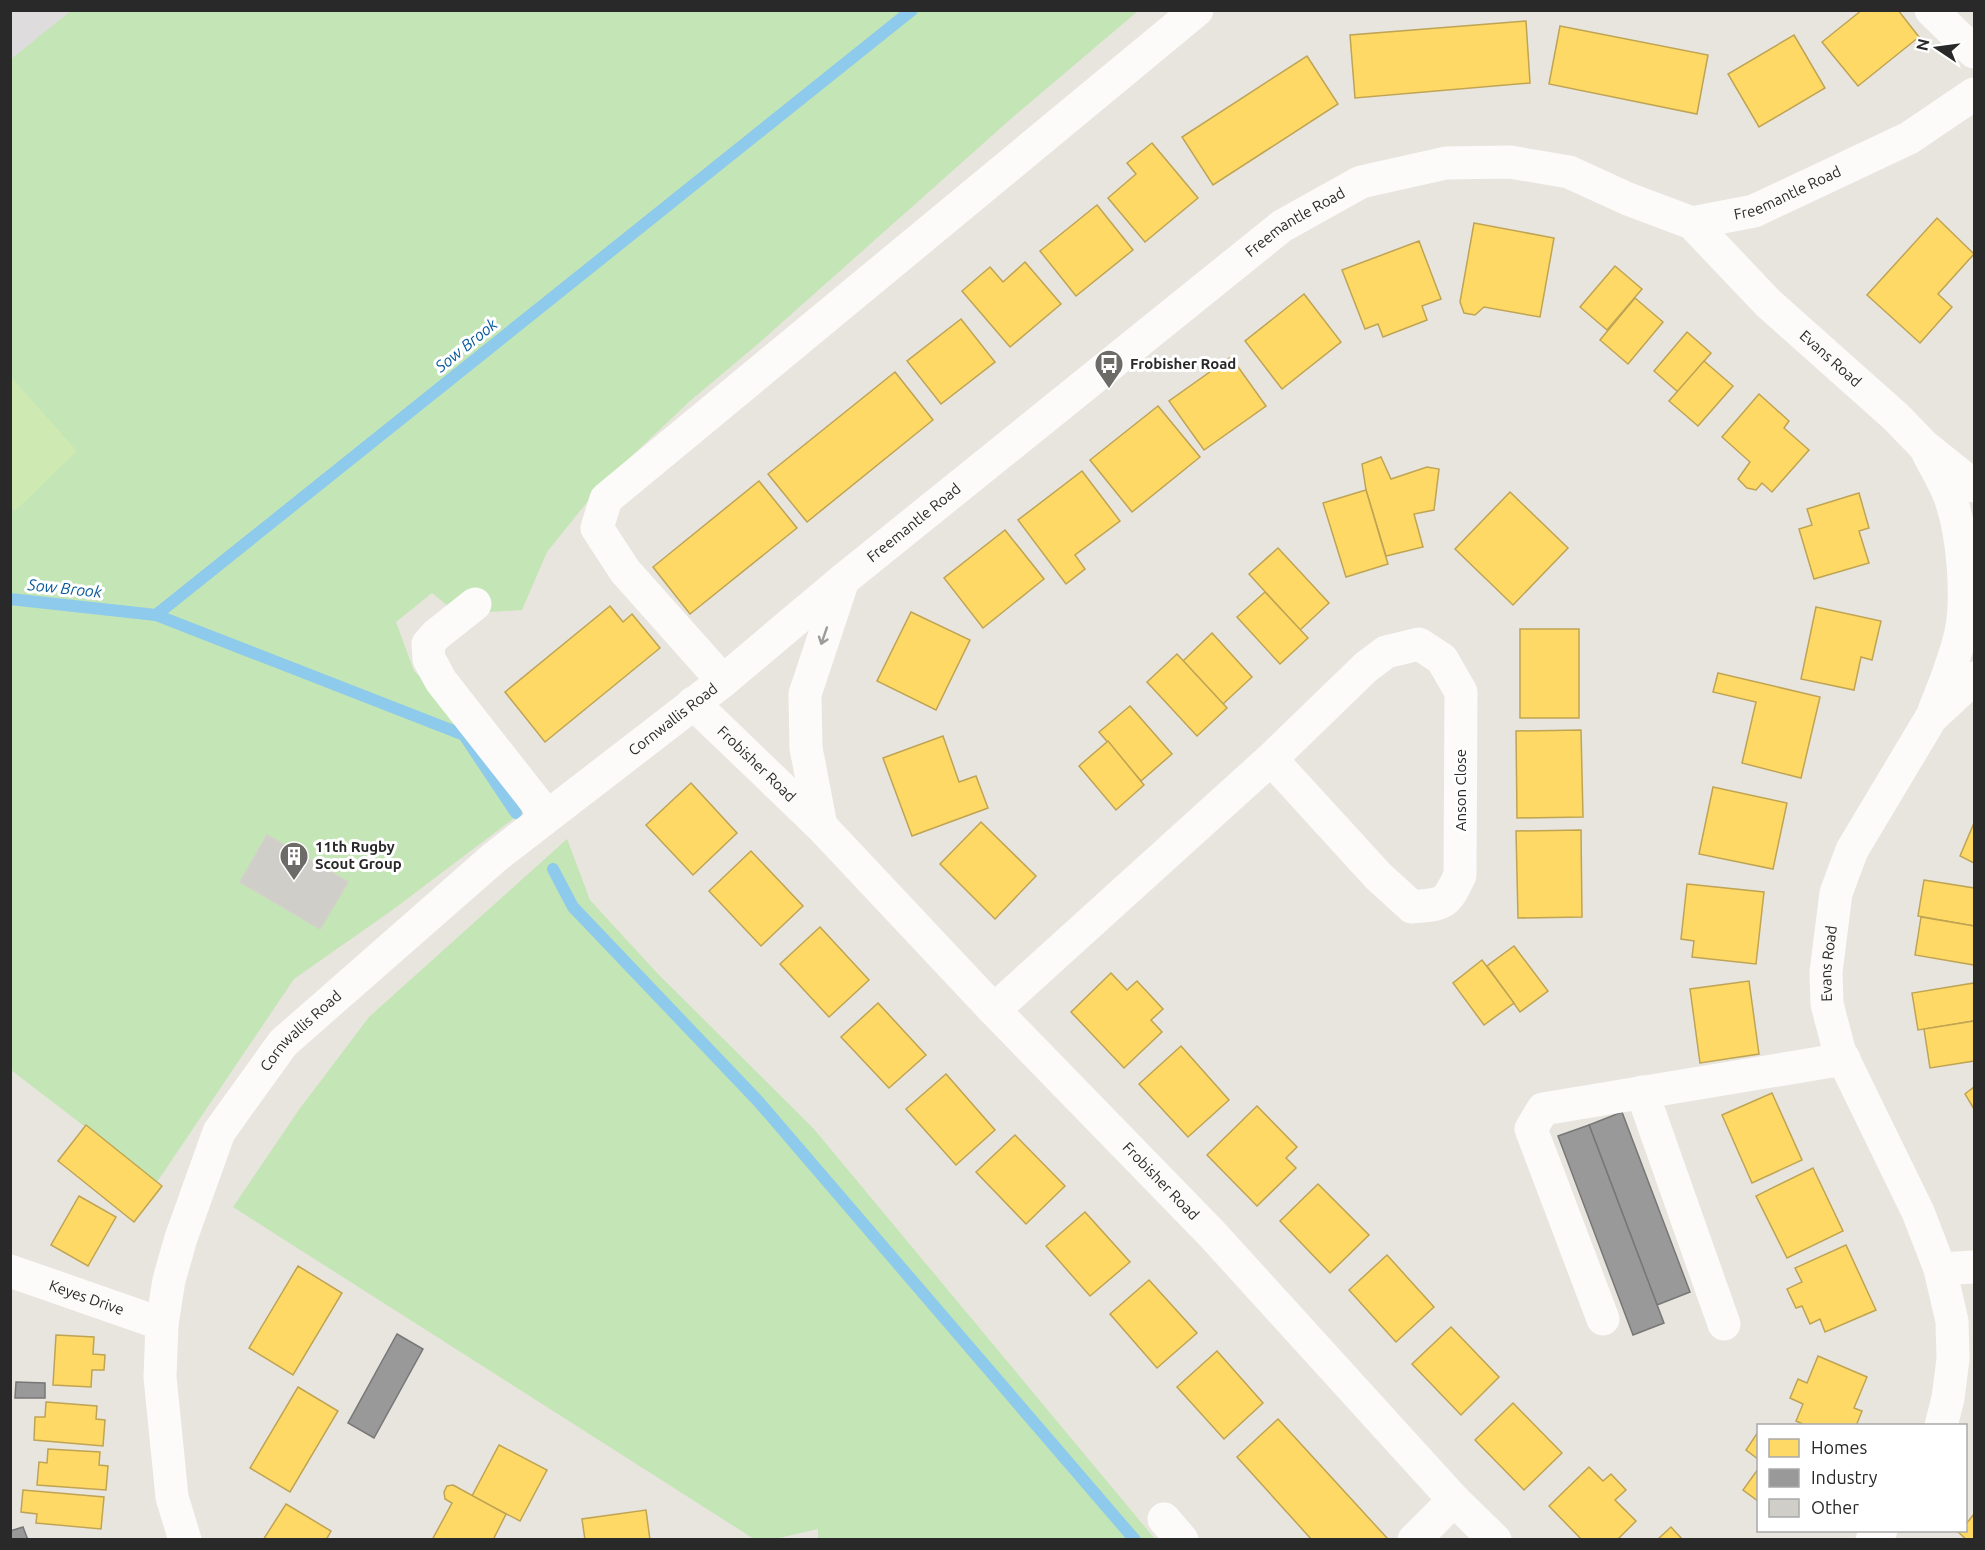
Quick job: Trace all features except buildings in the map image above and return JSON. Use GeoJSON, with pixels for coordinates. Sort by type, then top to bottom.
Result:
{"type":"FeatureCollection","features":[{"type":"Feature","properties":{"kind":"street"},"geometry":{"type":"LineString","coordinates":[[723,681],[626,571],[597,528],[606,499],[1197,10]]}},
{"type":"Feature","properties":{"kind":"street"},"geometry":{"type":"LineString","coordinates":[[1931,10],[1974,52]]}},
{"type":"Feature","properties":{"kind":"street","name":"Freemantle Road"},"geometry":{"type":"LineString","coordinates":[[723,681],[843,580],[1282,226],[1361,182],[1446,163],[1510,162],[1569,172],[1628,199],[1692,223],[1754,211],[1909,138],[1974,94]]}},
{"type":"Feature","properties":{"kind":"street","name":"Evans Road"},"geometry":{"type":"LineString","coordinates":[[1692,223],[1768,303],[1896,417],[1924,446],[1974,486]]}},
{"type":"Feature","properties":{"kind":"street"},"geometry":{"type":"LineString","coordinates":[[1924,446],[1952,503],[1961,548],[1964,589],[1962,630],[1953,663],[1931,718]]}},
{"type":"Feature","properties":{"kind":"street","name":"Frobisher Road"},"geometry":{"type":"LineString","coordinates":[[821,826],[806,748],[805,694],[843,580]]}},
{"type":"Feature","properties":{"kind":"street"},"geometry":{"type":"LineString","coordinates":[[475,603],[428,644],[429,659],[441,681],[547,816]]}},
{"type":"Feature","properties":{"kind":"street","name":"Anson Close"},"geometry":{"type":"LineString","coordinates":[[994,1010],[1271,759],[1366,667],[1386,652],[1419,644],[1442,659],[1461,692],[1460,875],[1450,895],[1440,905],[1412,907],[1378,876],[1271,759]]}},
{"type":"Feature","properties":{"kind":"street","name":"Evans Road"},"geometry":{"type":"LineString","coordinates":[[1954,1405],[1952,1321],[1940,1269],[1918,1212],[1839,1050],[1827,1004],[1826,972],[1836,893],[1852,850],[1931,718],[1974,678]]}},
{"type":"Feature","properties":{"kind":"street","name":"Cornwallis Road"},"geometry":{"type":"LineString","coordinates":[[184,1539],[172,1497],[167,1455],[160,1377],[162,1324],[169,1280],[181,1238],[219,1132],[283,1043],[464,884],[547,816],[723,681]]}},
{"type":"Feature","properties":{"kind":"street","name":"Frobisher Road"},"geometry":{"type":"LineString","coordinates":[[693,703],[821,826],[994,1010],[1212,1234],[1454,1500],[1495,1539]]}},
{"type":"Feature","properties":{"kind":"street"},"geometry":{"type":"LineString","coordinates":[[1603,1319],[1531,1129],[1543,1109],[1844,1059]]}},
{"type":"Feature","properties":{"kind":"street"},"geometry":{"type":"LineString","coordinates":[[1642,1092],[1724,1324]]}},
{"type":"Feature","properties":{"kind":"street"},"geometry":{"type":"LineString","coordinates":[[1940,1269],[1974,1267]]}},
{"type":"Feature","properties":{"kind":"street","name":"Keyes Drive"},"geometry":{"type":"LineString","coordinates":[[10,1271],[162,1324]]}},
{"type":"Feature","properties":{"kind":"street"},"geometry":{"type":"LineString","coordinates":[[1414,1539],[1454,1500]]}},
{"type":"Feature","properties":{"kind":"shaded area"},"geometry":{"type":"Polygon","coordinates":[[[11,11],[72,11],[11,60],[11,11]]]}},
{"type":"Feature","properties":{"kind":"green space"},"geometry":{"type":"Polygon","coordinates":[[[72,10],[1138,11],[1013,117],[759,343],[690,401],[600,486],[547,552],[522,610],[458,614],[432,593],[396,622],[414,671],[546,794],[391,911],[294,979],[157,1182],[11,1070],[10,60],[72,10]]]}},
{"type":"Feature","properties":{"kind":"green space"},"geometry":{"type":"Polygon","coordinates":[[[11,377],[77,451],[15,511],[10,506],[11,377]]]}},
{"type":"Feature","properties":{"kind":"green space"},"geometry":{"type":"Polygon","coordinates":[[[567,839],[590,900],[658,974],[813,1128],[1155,1539],[818,1539],[818,1529],[775,1539],[754,1539],[233,1207],[298,1111],[369,1017],[567,839]]]}},
{"type":"Feature","properties":{"kind":"waterway","name":"Sow Brook"},"geometry":{"type":"LineString","coordinates":[[10,599],[156,615],[912,10]]}},
{"type":"Feature","properties":{"kind":"waterway"},"geometry":{"type":"LineString","coordinates":[[156,615],[464,735],[516,813]]}},
{"type":"Feature","properties":{"kind":"waterway"},"geometry":{"type":"LineString","coordinates":[[553,869],[573,907],[758,1101],[1135,1540]]}},
{"type":"Feature","properties":{"kind":"place","name":"Frobisher Road"},"geometry":{"type":"Point","coordinates":[1109,390]}},
{"type":"Feature","properties":{"kind":"place","name":"11th Rugby Scout Group"},"geometry":{"type":"Point","coordinates":[294,882]}}]}
